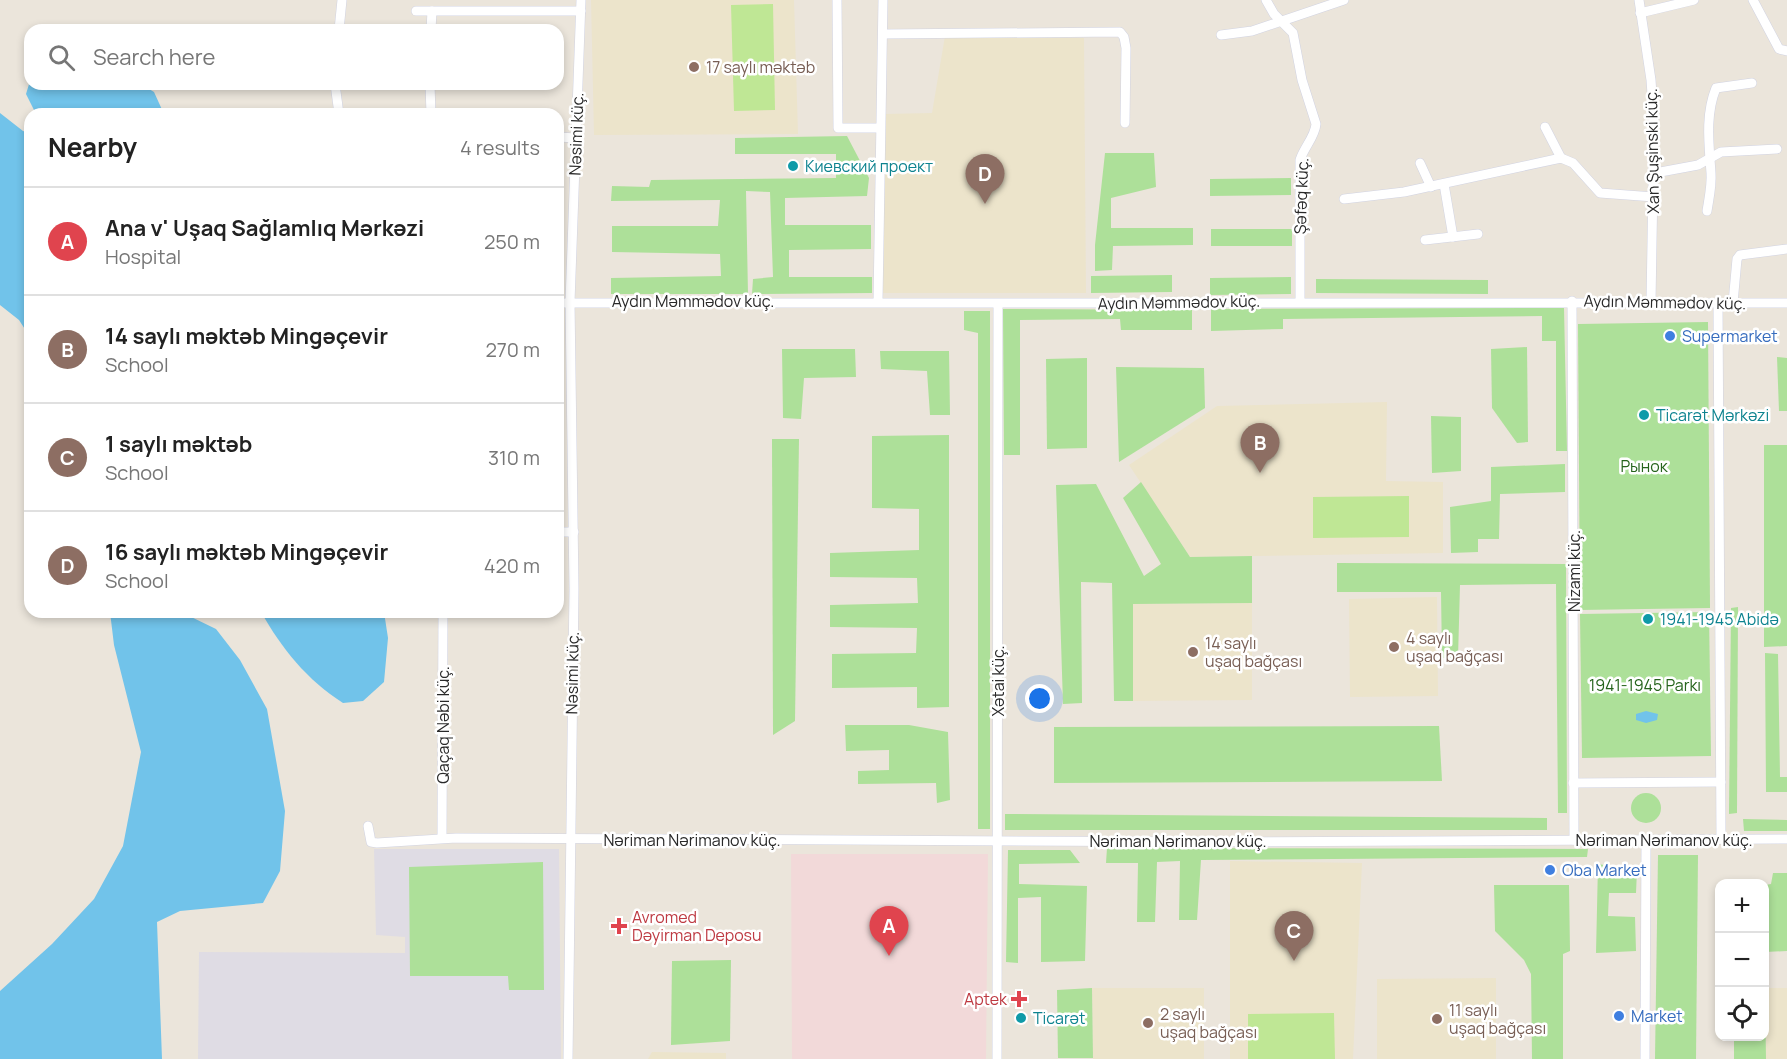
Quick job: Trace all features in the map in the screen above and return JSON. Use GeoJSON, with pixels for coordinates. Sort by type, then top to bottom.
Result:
{"type":"FeatureCollection","features":[{"type":"Feature","properties":{"kind":"street"},"geometry":{"type":"LineString","coordinates":[[340,24],[342,0]]}},
{"type":"Feature","properties":{"kind":"street","name":"Nəsimi küç."},"geometry":{"type":"LineString","coordinates":[[568,1059],[574,532],[570,302],[581,0]]}},
{"type":"Feature","properties":{"kind":"street"},"geometry":{"type":"LineString","coordinates":[[837,0],[838,128],[879,129]]}},
{"type":"Feature","properties":{"kind":"street"},"geometry":{"type":"LineString","coordinates":[[878,301],[879,129],[883,0]]}},
{"type":"Feature","properties":{"kind":"street","name":"Şəfəq küç."},"geometry":{"type":"LineString","coordinates":[[1266,0],[1274,14],[1293,33],[1302,80],[1316,124],[1316,131],[1304,146],[1300,160],[1300,301]]}},
{"type":"Feature","properties":{"kind":"street"},"geometry":{"type":"LineString","coordinates":[[1221,35],[1252,31],[1344,0]]}},
{"type":"Feature","properties":{"kind":"street","name":"Xan Şuşinski küç."},"geometry":{"type":"LineString","coordinates":[[1639,0],[1651,80],[1655,173],[1651,302]]}},
{"type":"Feature","properties":{"kind":"street"},"geometry":{"type":"LineString","coordinates":[[1641,13],[1694,0]]}},
{"type":"Feature","properties":{"kind":"street"},"geometry":{"type":"LineString","coordinates":[[1753,0],[1779,49],[1787,51]]}},
{"type":"Feature","properties":{"kind":"street"},"geometry":{"type":"LineString","coordinates":[[416,10],[581,11]]}},
{"type":"Feature","properties":{"kind":"street"},"geometry":{"type":"LineString","coordinates":[[431,24],[432,10]]}},
{"type":"Feature","properties":{"kind":"street"},"geometry":{"type":"LineString","coordinates":[[883,34],[1120,32],[1124,37],[1126,48],[1125,123]]}},
{"type":"Feature","properties":{"kind":"street"},"geometry":{"type":"LineString","coordinates":[[1707,211],[1711,182],[1707,137],[1716,88],[1752,83]]}},
{"type":"Feature","properties":{"kind":"street"},"geometry":{"type":"LineString","coordinates":[[336,90],[338,108]]}},
{"type":"Feature","properties":{"kind":"street"},"geometry":{"type":"LineString","coordinates":[[430,90],[431,108]]}},
{"type":"Feature","properties":{"kind":"street"},"geometry":{"type":"LineString","coordinates":[[1545,127],[1561,158]]}},
{"type":"Feature","properties":{"kind":"street"},"geometry":{"type":"LineString","coordinates":[[564,137],[576,138]]}},
{"type":"Feature","properties":{"kind":"street"},"geometry":{"type":"LineString","coordinates":[[1655,173],[1698,165],[1709,158],[1727,152],[1777,149]]}},
{"type":"Feature","properties":{"kind":"street"},"geometry":{"type":"LineString","coordinates":[[1344,199],[1431,187],[1561,158],[1573,163],[1600,194],[1654,197]]}},
{"type":"Feature","properties":{"kind":"street"},"geometry":{"type":"LineString","coordinates":[[1420,163],[1431,187]]}},
{"type":"Feature","properties":{"kind":"street"},"geometry":{"type":"LineString","coordinates":[[1444,184],[1453,237]]}},
{"type":"Feature","properties":{"kind":"street"},"geometry":{"type":"LineString","coordinates":[[1425,240],[1478,234]]}},
{"type":"Feature","properties":{"kind":"street"},"geometry":{"type":"LineString","coordinates":[[1733,303],[1737,259],[1740,255],[1787,249]]}},
{"type":"Feature","properties":{"kind":"street","name":"Aydın Məmmədov küç."},"geometry":{"type":"LineString","coordinates":[[564,302],[878,301],[998,304],[1572,301],[1787,303]]}},
{"type":"Feature","properties":{"kind":"street","name":"Nizami küç."},"geometry":{"type":"LineString","coordinates":[[1572,301],[1574,840]]}},
{"type":"Feature","properties":{"kind":"street"},"geometry":{"type":"LineString","coordinates":[[1718,303],[1721,839]]}},
{"type":"Feature","properties":{"kind":"street","name":"Xətai küç."},"geometry":{"type":"LineString","coordinates":[[997,1059],[998,304]]}},
{"type":"Feature","properties":{"kind":"street"},"geometry":{"type":"LineString","coordinates":[[564,532],[574,532]]}},
{"type":"Feature","properties":{"kind":"street","name":"Qaçaq Nəbi küç."},"geometry":{"type":"LineString","coordinates":[[442,838],[443,618]]}},
{"type":"Feature","properties":{"kind":"street"},"geometry":{"type":"LineString","coordinates":[[1574,783],[1721,782]]}},
{"type":"Feature","properties":{"kind":"street","name":"Nəriman Nərimanov küç."},"geometry":{"type":"LineString","coordinates":[[368,826],[371,842],[377,843],[411,843],[442,838],[998,841],[1787,839]]}},
{"type":"Feature","properties":{"kind":"street"},"geometry":{"type":"LineString","coordinates":[[1645,1059],[1646,840]]}},
{"type":"Feature","properties":{"kind":"shaded area","name":"17 saylı məktəb"},"geometry":{"type":"Polygon","coordinates":[[[591,0],[794,0],[798,134],[594,135],[591,0]]]}},
{"type":"Feature","properties":{"kind":"shaded area"},"geometry":{"type":"Polygon","coordinates":[[[945,36],[1084,38],[1086,293],[883,293],[885,114],[932,113],[945,36]]]}},
{"type":"Feature","properties":{"kind":"shaded area"},"geometry":{"type":"Polygon","coordinates":[[[1387,402],[1386,481],[1443,482],[1443,553],[1190,557],[1129,465],[1217,406],[1387,402]]]}},
{"type":"Feature","properties":{"kind":"shaded area","name":"4 saylı uşaq bağçası"},"geometry":{"type":"Polygon","coordinates":[[[1437,597],[1438,696],[1350,697],[1349,599],[1437,597]]]}},
{"type":"Feature","properties":{"kind":"shaded area","name":"14 saylı uşaq bağçası"},"geometry":{"type":"Polygon","coordinates":[[[1252,603],[1252,700],[1133,701],[1133,604],[1252,603]]]}},
{"type":"Feature","properties":{"kind":"shaded area"},"geometry":{"type":"Polygon","coordinates":[[[374,849],[559,849],[561,1059],[198,1059],[199,952],[405,953],[405,937],[376,935],[374,849]]]}},
{"type":"Feature","properties":{"kind":"shaded area"},"geometry":{"type":"Polygon","coordinates":[[[791,854],[988,854],[986,1059],[792,1059],[791,854]]]}},
{"type":"Feature","properties":{"kind":"shaded area"},"geometry":{"type":"Polygon","coordinates":[[[1230,861],[1362,863],[1353,1059],[1230,1059],[1230,861]]]}},
{"type":"Feature","properties":{"kind":"shaded area","name":"11 saylı uşaq bağçası"},"geometry":{"type":"Polygon","coordinates":[[[1496,978],[1496,1059],[1377,1059],[1377,979],[1496,978]]]}},
{"type":"Feature","properties":{"kind":"shaded area","name":"2 saylı uşaq bağçası"},"geometry":{"type":"Polygon","coordinates":[[[1092,988],[1204,988],[1204,1059],[1093,1059],[1092,988]]]}},
{"type":"Feature","properties":{"kind":"shaded area"},"geometry":{"type":"Polygon","coordinates":[[[1769,988],[1787,988],[1787,1059],[1766,1059],[1766,1041],[1769,1041],[1769,988]]]}},
{"type":"Feature","properties":{"kind":"shaded area"},"geometry":{"type":"Polygon","coordinates":[[[652,1052],[726,1053],[726,1059],[648,1059],[652,1052]]]}},
{"type":"Feature","properties":{"kind":"green space"},"geometry":{"type":"Polygon","coordinates":[[[773,4],[775,110],[734,111],[731,5],[773,4]]]}},
{"type":"Feature","properties":{"kind":"green space"},"geometry":{"type":"Polygon","coordinates":[[[847,136],[869,178],[867,196],[785,198],[785,225],[871,225],[871,249],[789,250],[789,277],[872,277],[872,293],[752,294],[753,279],[773,277],[770,192],[746,191],[748,294],[611,294],[611,278],[721,276],[720,254],[612,252],[612,226],[718,226],[720,200],[611,201],[612,186],[649,187],[651,180],[836,178],[836,154],[735,154],[735,138],[847,136]]]}},
{"type":"Feature","properties":{"kind":"green space"},"geometry":{"type":"Polygon","coordinates":[[[1105,153],[1154,153],[1156,187],[1111,198],[1111,228],[1193,228],[1193,245],[1113,246],[1112,270],[1095,271],[1095,245],[1105,153]]]}},
{"type":"Feature","properties":{"kind":"green space"},"geometry":{"type":"Polygon","coordinates":[[[1291,178],[1291,195],[1210,196],[1210,179],[1291,178]]]}},
{"type":"Feature","properties":{"kind":"green space"},"geometry":{"type":"Polygon","coordinates":[[[1211,229],[1292,229],[1292,246],[1211,246],[1211,229]]]}},
{"type":"Feature","properties":{"kind":"green space"},"geometry":{"type":"Polygon","coordinates":[[[1172,275],[1172,292],[1091,293],[1091,276],[1172,275]]]}},
{"type":"Feature","properties":{"kind":"green space"},"geometry":{"type":"Polygon","coordinates":[[[1291,277],[1291,294],[1210,295],[1210,278],[1291,277]]]}},
{"type":"Feature","properties":{"kind":"green space"},"geometry":{"type":"Polygon","coordinates":[[[1316,279],[1488,280],[1488,294],[1316,293],[1316,279]]]}},
{"type":"Feature","properties":{"kind":"green space"},"geometry":{"type":"Polygon","coordinates":[[[1564,308],[1567,451],[1556,451],[1556,341],[1542,341],[1542,316],[1283,319],[1283,329],[1211,331],[1211,309],[1564,308]]]}},
{"type":"Feature","properties":{"kind":"green space"},"geometry":{"type":"Polygon","coordinates":[[[1003,309],[1192,310],[1192,330],[1121,330],[1120,319],[1020,320],[1020,455],[1004,455],[1003,309]]]}},
{"type":"Feature","properties":{"kind":"green space"},"geometry":{"type":"Polygon","coordinates":[[[964,311],[990,311],[990,829],[978,829],[978,333],[964,330],[964,311]]]}},
{"type":"Feature","properties":{"kind":"green space","name":"Рынок"},"geometry":{"type":"Polygon","coordinates":[[[1708,322],[1710,608],[1580,610],[1578,324],[1708,322]]]}},
{"type":"Feature","properties":{"kind":"green space"},"geometry":{"type":"Polygon","coordinates":[[[1527,347],[1528,442],[1517,443],[1492,408],[1491,349],[1527,347]]]}},
{"type":"Feature","properties":{"kind":"green space"},"geometry":{"type":"Polygon","coordinates":[[[782,349],[855,349],[856,377],[804,378],[801,419],[783,418],[782,349]]]}},
{"type":"Feature","properties":{"kind":"green space"},"geometry":{"type":"Polygon","coordinates":[[[880,351],[949,351],[950,415],[930,415],[927,371],[881,369],[880,351]]]}},
{"type":"Feature","properties":{"kind":"green space"},"geometry":{"type":"Polygon","coordinates":[[[1777,357],[1787,358],[1787,411],[1779,411],[1777,357]]]}},
{"type":"Feature","properties":{"kind":"green space"},"geometry":{"type":"Polygon","coordinates":[[[1087,358],[1087,448],[1047,449],[1046,359],[1087,358]]]}},
{"type":"Feature","properties":{"kind":"green space"},"geometry":{"type":"Polygon","coordinates":[[[1116,367],[1204,368],[1205,408],[1119,462],[1116,367]]]}},
{"type":"Feature","properties":{"kind":"green space"},"geometry":{"type":"Polygon","coordinates":[[[1431,416],[1461,417],[1461,471],[1432,473],[1431,416]]]}},
{"type":"Feature","properties":{"kind":"green space"},"geometry":{"type":"Polygon","coordinates":[[[949,435],[949,707],[917,708],[917,687],[832,688],[832,654],[916,653],[917,628],[830,627],[830,605],[918,603],[917,578],[830,577],[830,553],[919,550],[919,509],[872,508],[872,436],[949,435]]]}},
{"type":"Feature","properties":{"kind":"green space"},"geometry":{"type":"Polygon","coordinates":[[[772,439],[799,439],[795,721],[773,735],[772,439]]]}},
{"type":"Feature","properties":{"kind":"green space"},"geometry":{"type":"Polygon","coordinates":[[[1764,445],[1787,445],[1787,646],[1764,647],[1764,445]]]}},
{"type":"Feature","properties":{"kind":"green space"},"geometry":{"type":"Polygon","coordinates":[[[1565,464],[1565,492],[1500,494],[1499,539],[1478,539],[1478,552],[1451,553],[1450,507],[1491,501],[1491,467],[1565,464]]]}},
{"type":"Feature","properties":{"kind":"green space"},"geometry":{"type":"Polygon","coordinates":[[[1141,482],[1190,557],[1252,556],[1252,603],[1133,604],[1133,701],[1114,701],[1112,583],[1081,582],[1082,703],[1063,704],[1056,485],[1096,484],[1144,576],[1161,564],[1123,498],[1141,482]]]}},
{"type":"Feature","properties":{"kind":"green space"},"geometry":{"type":"Polygon","coordinates":[[[1409,496],[1409,537],[1313,538],[1313,497],[1409,496]]]}},
{"type":"Feature","properties":{"kind":"green space"},"geometry":{"type":"Polygon","coordinates":[[[1337,563],[1566,564],[1567,813],[1558,813],[1556,584],[1460,585],[1458,658],[1442,658],[1441,592],[1337,592],[1337,563]]]}},
{"type":"Feature","properties":{"kind":"green space"},"geometry":{"type":"Polygon","coordinates":[[[1738,607],[1737,813],[1729,814],[1731,608],[1738,607]]]}},
{"type":"Feature","properties":{"kind":"green space","name":"1941-1945 Parkı"},"geometry":{"type":"Polygon","coordinates":[[[1709,612],[1711,756],[1582,758],[1580,614],[1709,612]]]}},
{"type":"Feature","properties":{"kind":"green space"},"geometry":{"type":"Polygon","coordinates":[[[1765,653],[1778,654],[1780,777],[1787,777],[1787,792],[1766,792],[1765,653]]]}},
{"type":"Feature","properties":{"kind":"green space"},"geometry":{"type":"Polygon","coordinates":[[[845,725],[909,725],[948,732],[950,800],[937,803],[936,783],[858,784],[858,771],[889,770],[889,750],[846,751],[845,725]]]}},
{"type":"Feature","properties":{"kind":"green space"},"geometry":{"type":"Polygon","coordinates":[[[1439,726],[1442,781],[1054,783],[1054,727],[1439,726]]]}},
{"type":"Feature","properties":{"kind":"green space"},"geometry":{"type":"Polygon","coordinates":[[[1646,793],[1657,797],[1661,808],[1657,819],[1646,823],[1635,819],[1631,808],[1635,797],[1646,793]]]}},
{"type":"Feature","properties":{"kind":"green space"},"geometry":{"type":"Polygon","coordinates":[[[1005,814],[1547,818],[1547,830],[1005,830],[1005,814]]]}},
{"type":"Feature","properties":{"kind":"green space"},"geometry":{"type":"Polygon","coordinates":[[[1743,819],[1787,820],[1787,831],[1744,831],[1743,819]]]}},
{"type":"Feature","properties":{"kind":"green space"},"geometry":{"type":"Polygon","coordinates":[[[1107,848],[1588,849],[1587,857],[1201,860],[1197,920],[1179,920],[1180,861],[1157,862],[1155,922],[1137,922],[1138,863],[1106,863],[1107,848]]]}},
{"type":"Feature","properties":{"kind":"green space"},"geometry":{"type":"Polygon","coordinates":[[[1008,850],[1070,850],[1080,863],[1019,864],[1019,884],[1087,886],[1085,961],[1041,962],[1041,897],[1018,898],[1018,963],[1006,962],[1008,850]]]}},
{"type":"Feature","properties":{"kind":"green space"},"geometry":{"type":"Polygon","coordinates":[[[1658,855],[1698,855],[1696,1059],[1655,1059],[1658,855]]]}},
{"type":"Feature","properties":{"kind":"green space"},"geometry":{"type":"Polygon","coordinates":[[[543,862],[544,990],[509,990],[508,976],[410,976],[409,867],[543,862]]]}},
{"type":"Feature","properties":{"kind":"green space"},"geometry":{"type":"Polygon","coordinates":[[[1598,864],[1637,870],[1636,893],[1609,893],[1608,916],[1635,917],[1636,951],[1596,953],[1598,864]]]}},
{"type":"Feature","properties":{"kind":"green space"},"geometry":{"type":"Polygon","coordinates":[[[1773,873],[1787,873],[1787,951],[1769,952],[1769,884],[1773,873]]]}},
{"type":"Feature","properties":{"kind":"green space"},"geometry":{"type":"Polygon","coordinates":[[[1494,885],[1569,885],[1570,951],[1563,954],[1563,1059],[1532,1059],[1531,974],[1524,960],[1495,931],[1494,885]]]}},
{"type":"Feature","properties":{"kind":"green space"},"geometry":{"type":"Polygon","coordinates":[[[731,960],[730,1041],[671,1045],[672,961],[731,960]]]}},
{"type":"Feature","properties":{"kind":"green space"},"geometry":{"type":"Polygon","coordinates":[[[1092,988],[1093,1058],[1058,1058],[1057,990],[1092,988]]]}},
{"type":"Feature","properties":{"kind":"green space"},"geometry":{"type":"Polygon","coordinates":[[[1334,1013],[1335,1059],[1248,1059],[1248,1014],[1334,1013]]]}},
{"type":"Feature","properties":{"kind":"green space"},"geometry":{"type":"Polygon","coordinates":[[[1734,1041],[1766,1041],[1766,1059],[1734,1059],[1734,1041]]]}},
{"type":"Feature","properties":{"kind":"water"},"geometry":{"type":"Polygon","coordinates":[[[27,90],[151,90],[161,108],[33,108],[26,94],[27,90]]]}},
{"type":"Feature","properties":{"kind":"water"},"geometry":{"type":"Polygon","coordinates":[[[0,113],[24,131],[24,328],[19,320],[0,305],[0,113]]]}},
{"type":"Feature","properties":{"kind":"water"},"geometry":{"type":"Polygon","coordinates":[[[111,618],[193,618],[216,629],[240,660],[267,709],[285,811],[280,871],[263,903],[180,911],[157,922],[162,1059],[0,1059],[0,991],[52,944],[94,899],[123,846],[141,752],[114,645],[111,618]]]}},
{"type":"Feature","properties":{"kind":"water"},"geometry":{"type":"Polygon","coordinates":[[[265,618],[385,618],[388,638],[384,682],[363,701],[343,703],[307,674],[278,639],[265,618]]]}},
{"type":"Feature","properties":{"kind":"water"},"geometry":{"type":"Polygon","coordinates":[[[1646,711],[1658,714],[1657,720],[1646,723],[1636,720],[1636,714],[1646,711]]]}},
{"type":"Feature","properties":{"kind":"place","name":"17 saylı məktəb"},"geometry":{"type":"Point","coordinates":[694,67]}},
{"type":"Feature","properties":{"kind":"place","name":"Киевский проект"},"geometry":{"type":"Point","coordinates":[793,166]}},
{"type":"Feature","properties":{"kind":"place","name":"16 saylı məktəb Mingəçevir"},"geometry":{"type":"Point","coordinates":[985,204]}},
{"type":"Feature","properties":{"kind":"place","name":"Supermarket"},"geometry":{"type":"Point","coordinates":[1670,336]}},
{"type":"Feature","properties":{"kind":"place","name":"Ticarət Mərkəzi"},"geometry":{"type":"Point","coordinates":[1644,415]}},
{"type":"Feature","properties":{"kind":"place","name":"14 saylı məktəb Mingəçevir"},"geometry":{"type":"Point","coordinates":[1260,473]}},
{"type":"Feature","properties":{"kind":"place","name":"1941-1945 Abidə"},"geometry":{"type":"Point","coordinates":[1648,619]}},
{"type":"Feature","properties":{"kind":"place","name":"4 saylı uşaq bağçası"},"geometry":{"type":"Point","coordinates":[1394,647]}},
{"type":"Feature","properties":{"kind":"place","name":"14 saylı uşaq bağçası"},"geometry":{"type":"Point","coordinates":[1193,652]}},
{"type":"Feature","properties":{"kind":"place","name":"Oba Market"},"geometry":{"type":"Point","coordinates":[1550,870]}},
{"type":"Feature","properties":{"kind":"place","name":"Avromed Dəyirman Deposu"},"geometry":{"type":"Point","coordinates":[619,926]}},
{"type":"Feature","properties":{"kind":"place","name":"Ana v' Uşaq Sağlamlıq Mərkəzi"},"geometry":{"type":"Point","coordinates":[889,956]}},
{"type":"Feature","properties":{"kind":"place","name":"1 saylı məktəb"},"geometry":{"type":"Point","coordinates":[1294,961]}},
{"type":"Feature","properties":{"kind":"place","name":"Aptek"},"geometry":{"type":"Point","coordinates":[1019,999]}},
{"type":"Feature","properties":{"kind":"place","name":"Market"},"geometry":{"type":"Point","coordinates":[1619,1016]}},
{"type":"Feature","properties":{"kind":"place","name":"Ticarət"},"geometry":{"type":"Point","coordinates":[1021,1018]}},
{"type":"Feature","properties":{"kind":"place","name":"11 saylı uşaq bağçası"},"geometry":{"type":"Point","coordinates":[1437,1019]}},
{"type":"Feature","properties":{"kind":"place","name":"2 saylı uşaq bağçası"},"geometry":{"type":"Point","coordinates":[1148,1023]}}]}
